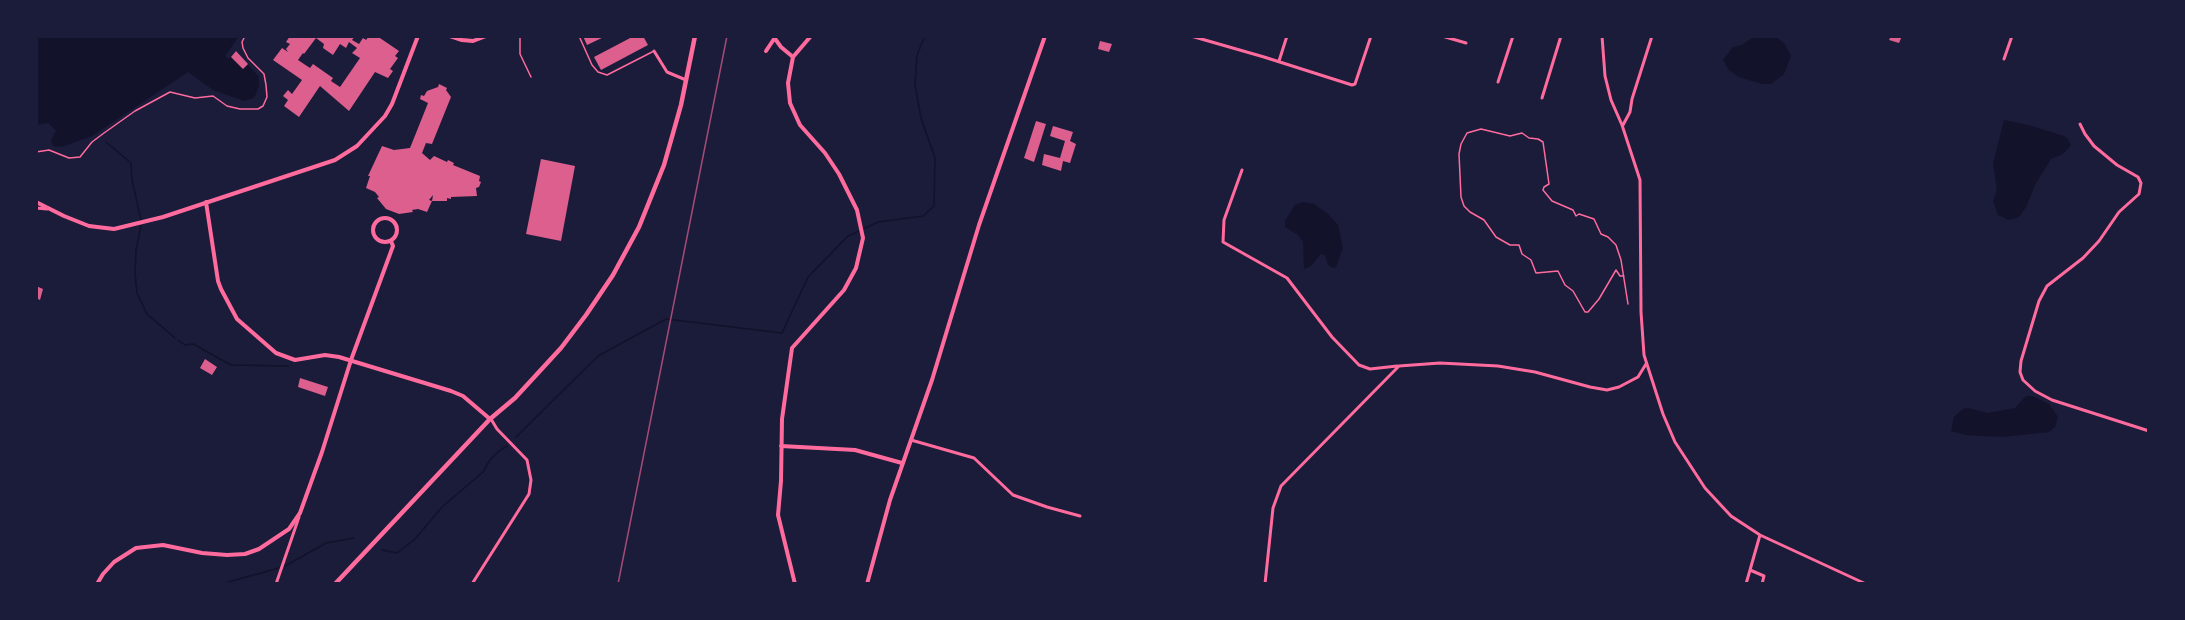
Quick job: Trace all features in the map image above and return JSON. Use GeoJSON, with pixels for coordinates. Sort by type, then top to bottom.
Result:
{"type":"FeatureCollection","features":[{"type":"Feature","properties":{"kind":"highway"},"geometry":{"type":"LineString","coordinates":[[335,584],[490,419],[515,398],[561,348],[613,276],[639,227],[664,165],[696,36]]}},
{"type":"Feature","properties":{"kind":"street"},"geometry":{"type":"LineString","coordinates":[[36,202],[47,209],[89,226],[114,229],[153,219],[335,160],[357,146],[376,127],[392,104],[418,36]]}},
{"type":"Feature","properties":{"kind":"street"},"geometry":{"type":"LineString","coordinates":[[450,36],[473,41],[486,36]]}},
{"type":"Feature","properties":{"kind":"street"},"geometry":{"type":"LineString","coordinates":[[795,584],[778,515],[782,419],[792,348],[844,290],[856,268],[863,232],[857,210],[839,174],[825,153],[800,125],[790,103],[788,82],[793,57],[811,36]]}},
{"type":"Feature","properties":{"kind":"street"},"geometry":{"type":"LineString","coordinates":[[867,584],[902,464],[932,377],[979,225],[1045,36]]}},
{"type":"Feature","properties":{"kind":"street"},"geometry":{"type":"LineString","coordinates":[[1191,36],[1352,85],[1371,36]]}},
{"type":"Feature","properties":{"kind":"street"},"geometry":{"type":"LineString","coordinates":[[1279,61],[1287,36]]}},
{"type":"Feature","properties":{"kind":"street"},"geometry":{"type":"LineString","coordinates":[[1442,36],[1466,44]]}},
{"type":"Feature","properties":{"kind":"street"},"geometry":{"type":"LineString","coordinates":[[1498,82],[1513,36]]}},
{"type":"Feature","properties":{"kind":"street"},"geometry":{"type":"LineString","coordinates":[[1542,98],[1561,36]]}},
{"type":"Feature","properties":{"kind":"street"},"geometry":{"type":"LineString","coordinates":[[1602,36],[1605,76],[1611,100],[1622,125],[1640,180],[1641,312],[1644,355],[1663,414],[1682,453],[1706,488],[1731,516],[1760,535],[1866,584]]}},
{"type":"Feature","properties":{"kind":"street"},"geometry":{"type":"LineString","coordinates":[[1622,125],[1630,112],[1652,36]]}},
{"type":"Feature","properties":{"kind":"street"},"geometry":{"type":"LineString","coordinates":[[2004,59],[2012,36]]}},
{"type":"Feature","properties":{"kind":"street"},"geometry":{"type":"LineString","coordinates":[[766,51],[773,38],[793,57]]}},
{"type":"Feature","properties":{"kind":"street"},"geometry":{"type":"LineString","coordinates":[[654,51],[665,71],[686,80]]}},
{"type":"Feature","properties":{"kind":"street"},"geometry":{"type":"LineString","coordinates":[[2080,124],[2094,146],[2116,165],[2138,177],[2141,183],[2139,194],[2119,212],[2099,241],[2083,258],[2047,286],[2039,301],[2021,361],[2020,372],[2023,380],[2034,391],[2052,400],[2149,431]]}},
{"type":"Feature","properties":{"kind":"street"},"geometry":{"type":"LineString","coordinates":[[1242,170],[1224,220],[1223,242],[1287,278],[1332,337],[1359,365],[1370,369],[1440,363],[1498,366],[1535,372],[1607,390],[1618,388],[1638,377],[1646,363]]}},
{"type":"Feature","properties":{"kind":"street"},"geometry":{"type":"LineString","coordinates":[[206,202],[218,281],[237,319],[261,340],[282,356],[301,360],[325,356],[351,360],[464,396],[490,419],[528,460],[529,494],[472,584]]}},
{"type":"Feature","properties":{"kind":"street"},"geometry":{"type":"LineString","coordinates":[[36,208],[47,209]]}},
{"type":"Feature","properties":{"kind":"street"},"geometry":{"type":"LineString","coordinates":[[388,218],[396,226],[396,235],[391,241],[379,241],[373,234],[374,225],[380,219],[388,218]]}},
{"type":"Feature","properties":{"kind":"street"},"geometry":{"type":"LineString","coordinates":[[276,584],[351,360],[393,246],[391,241]]}},
{"type":"Feature","properties":{"kind":"street"},"geometry":{"type":"LineString","coordinates":[[1265,584],[1273,508],[1281,486],[1399,366]]}},
{"type":"Feature","properties":{"kind":"street"},"geometry":{"type":"LineString","coordinates":[[910,439],[974,458],[1013,495],[1080,516]]}},
{"type":"Feature","properties":{"kind":"street"},"geometry":{"type":"LineString","coordinates":[[781,446],[855,450],[902,464]]}},
{"type":"Feature","properties":{"kind":"street"},"geometry":{"type":"LineString","coordinates":[[98,584],[103,574],[114,562],[136,548],[163,545],[202,553],[245,554],[259,549],[289,530],[300,513]]}},
{"type":"Feature","properties":{"kind":"street"},"geometry":{"type":"LineString","coordinates":[[1746,584],[1760,535]]}},
{"type":"Feature","properties":{"kind":"street"},"geometry":{"type":"LineString","coordinates":[[1750,570],[1764,576],[1762,584]]}},
{"type":"Feature","properties":{"kind":"lane"},"geometry":{"type":"LineString","coordinates":[[520,36],[518,45],[520,54],[531,77]]}},
{"type":"Feature","properties":{"kind":"lane"},"geometry":{"type":"LineString","coordinates":[[579,36],[592,65],[598,72],[606,75],[654,51]]}},
{"type":"Feature","properties":{"kind":"path"},"geometry":{"type":"LineString","coordinates":[[36,152],[49,150],[69,158],[80,157],[92,142],[104,133],[135,111],[170,92],[195,98],[213,96],[227,106],[258,109],[263,106],[267,97],[264,74],[248,58],[243,48],[242,42],[245,36]]}},
{"type":"Feature","properties":{"kind":"path"},"geometry":{"type":"LineString","coordinates":[[1624,276],[1620,276],[1616,270],[1599,299],[1588,312],[1585,312],[1573,291],[1565,285],[1558,271],[1536,273],[1531,260],[1522,254],[1519,244],[1510,245],[1496,237],[1484,220],[1470,213],[1461,197],[1459,154],[1467,133],[1481,129],[1510,136],[1522,133],[1529,138],[1543,142],[1549,184],[1543,190],[1552,201],[1573,210],[1576,216],[1579,214],[1594,219],[1601,234],[1616,245],[1624,276],[1628,304]]}},
{"type":"Feature","properties":{"kind":"shaded area"},"geometry":{"type":"Polygon","coordinates":[[[36,36],[239,36],[225,56],[229,59],[236,51],[259,77],[259,86],[254,98],[244,101],[213,90],[188,72],[92,136],[62,147],[53,146],[51,140],[56,131],[48,123],[36,125],[36,36]]]}},
{"type":"Feature","properties":{"kind":"shaded area"},"geometry":{"type":"Polygon","coordinates":[[[1755,36],[1775,36],[1785,44],[1791,56],[1784,74],[1771,84],[1762,84],[1739,77],[1729,70],[1723,60],[1733,47],[1742,45],[1755,36]]]}},
{"type":"Feature","properties":{"kind":"shaded area"},"geometry":{"type":"Polygon","coordinates":[[[2004,120],[2064,136],[2071,145],[2063,154],[2051,159],[2036,183],[2026,207],[2019,217],[2009,220],[1998,215],[1993,201],[1997,189],[1993,163],[2004,120]]]}},
{"type":"Feature","properties":{"kind":"shaded area"},"geometry":{"type":"Polygon","coordinates":[[[1303,202],[1314,204],[1338,225],[1343,248],[1336,267],[1328,265],[1325,255],[1321,254],[1311,266],[1304,269],[1303,242],[1298,235],[1285,227],[1285,221],[1295,205],[1303,202]]]}},
{"type":"Feature","properties":{"kind":"shaded area"},"geometry":{"type":"Polygon","coordinates":[[[2026,396],[2032,396],[2049,404],[2058,417],[2055,427],[2049,432],[2002,437],[1966,435],[1951,431],[1954,417],[1963,409],[1988,413],[2015,408],[2026,396]]]}},
{"type":"Feature","properties":{"kind":"building"},"geometry":{"type":"Polygon","coordinates":[[[290,36],[355,36],[352,40],[359,44],[363,38],[366,40],[369,36],[377,36],[399,51],[395,56],[398,58],[390,69],[393,71],[388,78],[375,72],[349,111],[320,86],[299,117],[284,106],[288,100],[283,96],[288,90],[292,94],[302,80],[273,60],[282,48],[288,52],[286,49],[290,44],[286,42],[290,36]],[[316,38],[298,60],[310,68],[313,64],[333,78],[331,81],[340,87],[360,58],[352,53],[357,48],[349,42],[346,48],[340,44],[333,55],[323,48],[324,44],[316,38]]]}},
{"type":"Feature","properties":{"kind":"building"},"geometry":{"type":"Polygon","coordinates":[[[583,36],[606,36],[587,45],[583,36]]]}},
{"type":"Feature","properties":{"kind":"building"},"geometry":{"type":"Polygon","coordinates":[[[634,36],[643,36],[648,45],[601,70],[594,57],[634,36]]]}},
{"type":"Feature","properties":{"kind":"building"},"geometry":{"type":"Polygon","coordinates":[[[1891,36],[1902,36],[1899,43],[1889,40],[1891,36]]]}},
{"type":"Feature","properties":{"kind":"building"},"geometry":{"type":"Polygon","coordinates":[[[1100,41],[1112,44],[1109,52],[1098,49],[1100,41]]]}},
{"type":"Feature","properties":{"kind":"building"},"geometry":{"type":"Polygon","coordinates":[[[236,51],[248,64],[243,69],[231,57],[236,51]]]}},
{"type":"Feature","properties":{"kind":"building"},"geometry":{"type":"Polygon","coordinates":[[[439,84],[447,88],[451,97],[432,144],[426,143],[422,153],[430,160],[434,156],[447,162],[448,160],[454,163],[453,165],[480,176],[479,181],[481,182],[476,188],[477,196],[451,197],[451,199],[447,198],[447,201],[432,201],[427,212],[418,209],[399,214],[386,209],[375,192],[366,188],[370,176],[368,176],[382,146],[394,150],[410,148],[428,103],[420,99],[421,95],[424,96],[427,91],[438,87],[439,84]]]}},
{"type":"Feature","properties":{"kind":"building"},"geometry":{"type":"Polygon","coordinates":[[[1036,121],[1046,124],[1034,162],[1024,158],[1036,121]]]}},
{"type":"Feature","properties":{"kind":"building"},"geometry":{"type":"Polygon","coordinates":[[[1053,126],[1073,132],[1070,141],[1076,144],[1070,163],[1063,161],[1061,171],[1042,165],[1044,154],[1060,158],[1065,141],[1050,136],[1053,126]]]}},
{"type":"Feature","properties":{"kind":"building"},"geometry":{"type":"Polygon","coordinates":[[[541,159],[575,166],[561,241],[526,234],[541,159]]]}},
{"type":"Feature","properties":{"kind":"building"},"geometry":{"type":"Polygon","coordinates":[[[36,286],[43,289],[40,300],[36,298],[36,286]]]}},
{"type":"Feature","properties":{"kind":"building"},"geometry":{"type":"Polygon","coordinates":[[[205,359],[217,367],[212,375],[200,368],[205,359]]]}},
{"type":"Feature","properties":{"kind":"building"},"geometry":{"type":"Polygon","coordinates":[[[300,378],[328,387],[325,396],[298,387],[300,378]]]}},
{"type":"Feature","properties":{"kind":"waterway"},"geometry":{"type":"LineString","coordinates":[[863,229],[878,222],[923,216],[934,206],[935,158],[921,118],[915,85],[917,55],[925,36]]}},
{"type":"Feature","properties":{"kind":"waterway"},"geometry":{"type":"LineString","coordinates":[[106,142],[131,163],[132,180],[141,220]]}},
{"type":"Feature","properties":{"kind":"waterway"},"geometry":{"type":"LineString","coordinates":[[141,226],[136,250],[137,293],[147,314],[175,338]]}},
{"type":"Feature","properties":{"kind":"waterway"},"geometry":{"type":"LineString","coordinates":[[516,437],[598,356],[666,319],[782,333],[808,277],[848,236],[859,231]]}},
{"type":"Feature","properties":{"kind":"waterway"},"geometry":{"type":"LineString","coordinates":[[178,340],[185,345],[193,344],[201,348]]}},
{"type":"Feature","properties":{"kind":"waterway"},"geometry":{"type":"LineString","coordinates":[[202,349],[231,365],[288,366]]}},
{"type":"Feature","properties":{"kind":"waterway"},"geometry":{"type":"LineString","coordinates":[[382,550],[397,553],[415,539],[442,507],[483,472],[490,460],[507,446]]}},
{"type":"Feature","properties":{"kind":"waterway"},"geometry":{"type":"LineString","coordinates":[[285,566],[326,543],[354,538]]}},
{"type":"Feature","properties":{"kind":"waterway"},"geometry":{"type":"LineString","coordinates":[[221,584],[279,568]]}},
{"type":"Feature","properties":{"kind":"railway"},"geometry":{"type":"LineString","coordinates":[[618,584],[727,36]]}}]}
